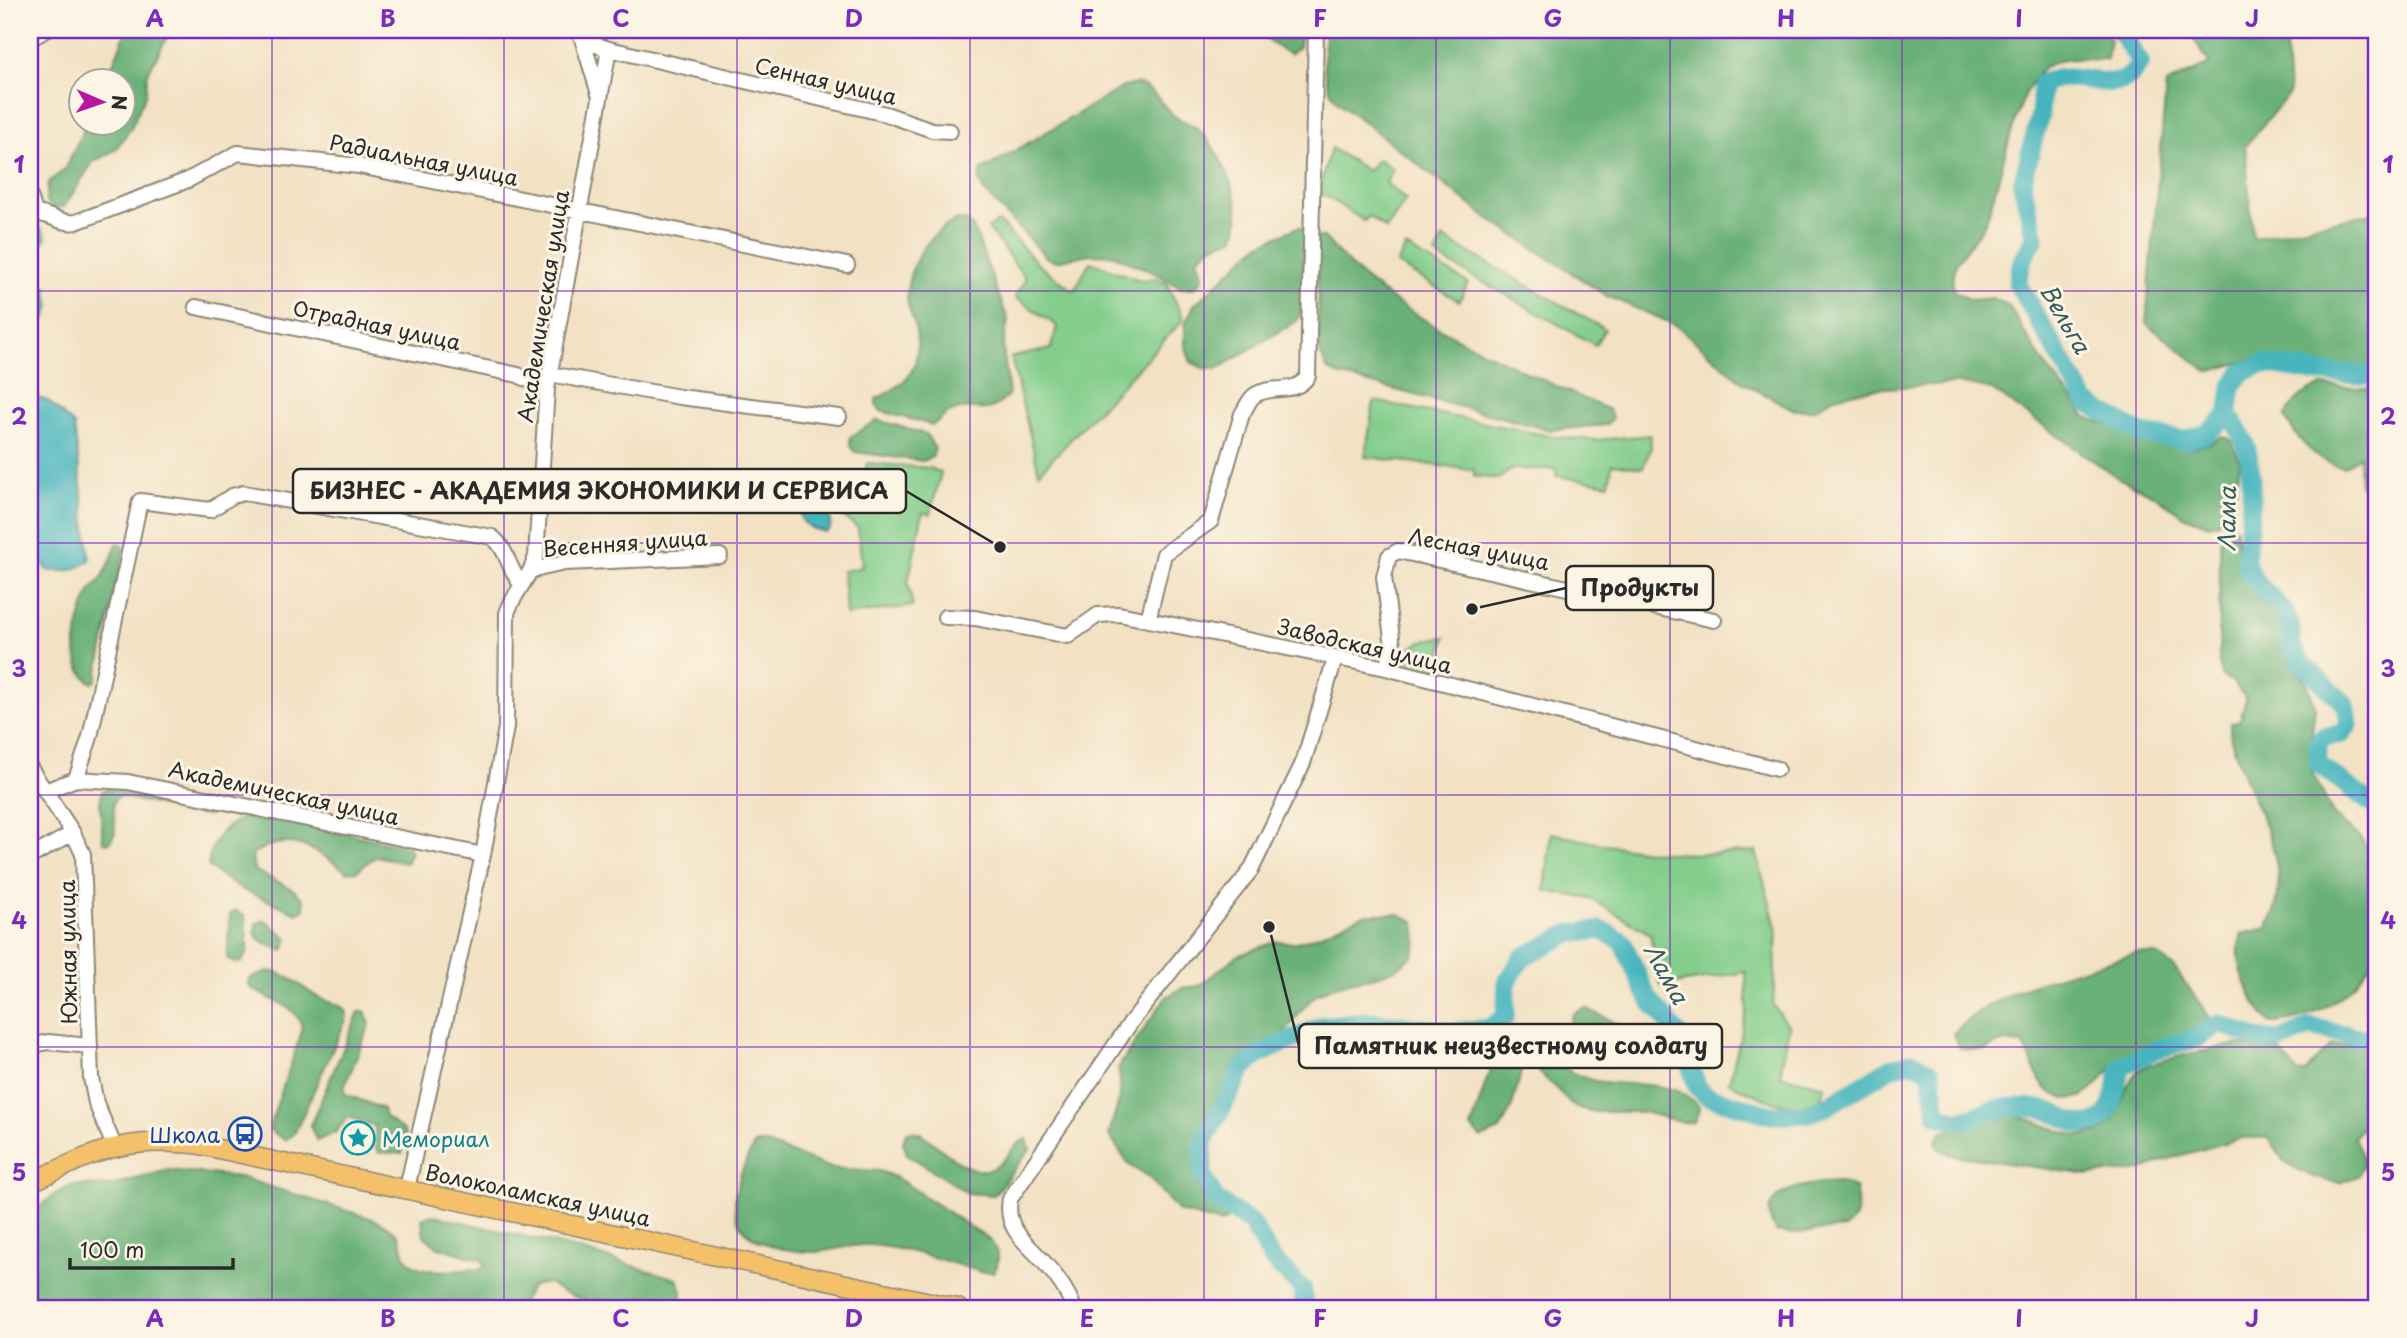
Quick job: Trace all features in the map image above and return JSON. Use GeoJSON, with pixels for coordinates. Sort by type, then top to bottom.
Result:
{"type":"FeatureCollection","features":[{"type":"Feature","properties":{"kind":"main road","name":"Волоколамская улица"},"geometry":{"type":"LineString","coordinates":[[30,1183],[114,1146],[157,1142],[195,1144],[958,1308]]}},
{"type":"Feature","properties":{"kind":"street"},"geometry":{"type":"LineString","coordinates":[[30,39],[46,30]]}},
{"type":"Feature","properties":{"kind":"street"},"geometry":{"type":"LineString","coordinates":[[1147,620],[1164,554],[1211,521],[1242,414],[1252,398],[1266,391],[1295,387],[1308,376],[1316,30]]}},
{"type":"Feature","properties":{"kind":"street"},"geometry":{"type":"LineString","coordinates":[[578,32],[600,95]]}},
{"type":"Feature","properties":{"kind":"street","name":"Сенная улица"},"geometry":{"type":"LineString","coordinates":[[578,32],[608,49],[886,114],[932,130],[950,131]]}},
{"type":"Feature","properties":{"kind":"street","name":"Академическая улица"},"geometry":{"type":"LineString","coordinates":[[533,569],[549,374],[608,49]]}},
{"type":"Feature","properties":{"kind":"street","name":"Радиальная улица"},"geometry":{"type":"LineString","coordinates":[[32,213],[63,223],[76,222],[188,180],[238,153],[359,166],[847,265]]}},
{"type":"Feature","properties":{"kind":"street"},"geometry":{"type":"LineString","coordinates":[[30,196],[32,213]]}},
{"type":"Feature","properties":{"kind":"street","name":"Отрадная улица"},"geometry":{"type":"LineString","coordinates":[[196,307],[518,375],[547,389]]}},
{"type":"Feature","properties":{"kind":"street"},"geometry":{"type":"LineString","coordinates":[[549,374],[680,397],[839,418]]}},
{"type":"Feature","properties":{"kind":"street"},"geometry":{"type":"LineString","coordinates":[[76,779],[90,737],[139,501],[210,510],[232,496],[244,493],[492,537],[501,544],[512,574],[522,585]]}},
{"type":"Feature","properties":{"kind":"street","name":"Лесная улица"},"geometry":{"type":"LineString","coordinates":[[1386,668],[1394,646],[1385,569],[1389,556],[1398,551],[1714,620]]}},
{"type":"Feature","properties":{"kind":"street","name":"Весенняя улица"},"geometry":{"type":"LineString","coordinates":[[533,569],[565,563],[720,556]]}},
{"type":"Feature","properties":{"kind":"street"},"geometry":{"type":"LineString","coordinates":[[407,1188],[482,855],[506,727],[507,613],[512,598],[533,569]]}},
{"type":"Feature","properties":{"kind":"street","name":"Заводская улица"},"geometry":{"type":"LineString","coordinates":[[945,617],[975,618],[1068,636],[1098,615],[1107,613],[1147,620],[1386,668],[1777,769]]}},
{"type":"Feature","properties":{"kind":"street"},"geometry":{"type":"LineString","coordinates":[[1074,1308],[1048,1265],[1011,1225],[1008,1213],[1010,1199],[1131,1022],[1251,870],[1303,763],[1335,659]]}},
{"type":"Feature","properties":{"kind":"street","name":"Южная улица"},"geometry":{"type":"LineString","coordinates":[[30,768],[74,833],[83,854],[86,872],[91,1078],[96,1103],[114,1146]]}},
{"type":"Feature","properties":{"kind":"street","name":"Академическая улица"},"geometry":{"type":"LineString","coordinates":[[45,791],[76,779],[128,782],[482,855]]}},
{"type":"Feature","properties":{"kind":"street"},"geometry":{"type":"LineString","coordinates":[[30,857],[74,833]]}},
{"type":"Feature","properties":{"kind":"street"},"geometry":{"type":"LineString","coordinates":[[30,1046],[48,1042],[90,1046]]}},
{"type":"Feature","properties":{"kind":"green space"},"geometry":{"type":"Polygon","coordinates":[[[127,30],[171,30],[147,75],[146,94],[136,117],[136,66],[112,66],[127,30]]]}},
{"type":"Feature","properties":{"kind":"green space"},"geometry":{"type":"Polygon","coordinates":[[[1259,30],[1301,30],[1299,47],[1290,54],[1272,44],[1259,30]]]}},
{"type":"Feature","properties":{"kind":"green space"},"geometry":{"type":"Polygon","coordinates":[[[1325,30],[2100,30],[2110,39],[2107,59],[2074,59],[2051,64],[2034,79],[2025,95],[1987,218],[1957,262],[1953,281],[1955,292],[1971,300],[1992,298],[2008,305],[2043,362],[2086,417],[2159,445],[2192,448],[2211,443],[2222,436],[2232,440],[2240,463],[2234,506],[2226,519],[2210,525],[2185,517],[2154,495],[2118,478],[1992,390],[1959,383],[1872,389],[1834,397],[1814,410],[1795,410],[1743,383],[1676,325],[1607,296],[1486,217],[1338,102],[1326,77],[1325,30]]]}},
{"type":"Feature","properties":{"kind":"green space"},"geometry":{"type":"Polygon","coordinates":[[[2188,30],[2285,30],[2289,94],[2245,146],[2253,238],[2377,212],[2377,372],[2256,358],[2208,372],[2146,323],[2166,84],[2210,64],[2188,30]]]}},
{"type":"Feature","properties":{"kind":"green space"},"geometry":{"type":"Polygon","coordinates":[[[1136,84],[1152,92],[1172,114],[1196,128],[1208,140],[1224,166],[1235,196],[1238,212],[1234,238],[1211,246],[1197,259],[1203,274],[1200,283],[1193,288],[1180,288],[1157,274],[1114,255],[1090,254],[1056,261],[1047,258],[984,191],[979,181],[981,171],[1123,87],[1136,84]]]}},
{"type":"Feature","properties":{"kind":"green space"},"geometry":{"type":"Polygon","coordinates":[[[81,136],[125,136],[115,150],[93,162],[64,207],[53,208],[46,201],[48,183],[65,169],[81,136]]]}},
{"type":"Feature","properties":{"kind":"green space"},"geometry":{"type":"Polygon","coordinates":[[[1331,148],[1368,171],[1378,159],[1393,169],[1386,183],[1406,200],[1386,229],[1369,216],[1364,221],[1318,191],[1331,148]]]}},
{"type":"Feature","properties":{"kind":"green space"},"geometry":{"type":"Polygon","coordinates":[[[958,220],[967,221],[974,229],[1008,320],[1003,347],[1009,394],[993,407],[960,409],[932,425],[881,411],[876,405],[876,399],[904,380],[917,355],[916,331],[907,299],[910,275],[915,263],[938,232],[958,220]]]}},
{"type":"Feature","properties":{"kind":"green space"},"geometry":{"type":"Polygon","coordinates":[[[999,222],[1039,265],[1074,291],[1090,262],[1140,280],[1155,278],[1167,284],[1184,319],[1039,473],[1011,357],[1051,349],[1057,326],[1015,297],[1026,279],[988,228],[999,222]]]}},
{"type":"Feature","properties":{"kind":"green space"},"geometry":{"type":"Polygon","coordinates":[[[1298,227],[1304,227],[1306,232],[1302,311],[1297,321],[1217,369],[1203,368],[1191,362],[1185,346],[1185,324],[1194,305],[1258,245],[1298,227]]]}},
{"type":"Feature","properties":{"kind":"green space"},"geometry":{"type":"Polygon","coordinates":[[[1316,237],[1324,237],[1357,272],[1417,315],[1480,350],[1609,410],[1612,419],[1606,425],[1550,430],[1338,375],[1327,369],[1320,352],[1316,237]]]}},
{"type":"Feature","properties":{"kind":"green space"},"geometry":{"type":"Polygon","coordinates":[[[1443,238],[1605,329],[1595,345],[1435,255],[1443,238]]]}},
{"type":"Feature","properties":{"kind":"green space"},"geometry":{"type":"Polygon","coordinates":[[[1406,247],[1468,283],[1459,301],[1397,264],[1406,247]]]}},
{"type":"Feature","properties":{"kind":"green space"},"geometry":{"type":"Polygon","coordinates":[[[2322,386],[2377,389],[2377,503],[2360,485],[2359,456],[2344,467],[2326,461],[2302,442],[2285,417],[2300,397],[2322,386]]]}},
{"type":"Feature","properties":{"kind":"green space"},"geometry":{"type":"Polygon","coordinates":[[[1374,401],[1555,437],[1596,440],[1650,435],[1651,447],[1643,468],[1612,464],[1609,484],[1556,476],[1556,469],[1512,469],[1498,479],[1474,476],[1474,470],[1365,457],[1374,401]]]}},
{"type":"Feature","properties":{"kind":"green space"},"geometry":{"type":"Polygon","coordinates":[[[877,420],[926,434],[935,449],[932,457],[923,461],[855,452],[850,445],[850,437],[877,420]]]}},
{"type":"Feature","properties":{"kind":"green space"},"geometry":{"type":"Polygon","coordinates":[[[867,463],[930,468],[941,473],[930,514],[923,512],[908,582],[913,606],[846,615],[843,571],[862,567],[858,528],[838,512],[862,485],[867,463]]]}},
{"type":"Feature","properties":{"kind":"green space"},"geometry":{"type":"Polygon","coordinates":[[[2228,528],[2236,528],[2241,571],[2251,589],[2279,619],[2291,662],[2308,685],[2315,706],[2311,741],[2312,772],[2334,816],[2359,836],[2368,849],[2377,887],[2377,962],[2369,967],[2350,989],[2332,1002],[2303,1017],[2282,1022],[2271,1023],[2256,1004],[2245,981],[2239,957],[2242,934],[2267,928],[2276,906],[2278,884],[2270,840],[2230,735],[2231,723],[2240,720],[2246,698],[2232,681],[2222,676],[2219,662],[2220,541],[2228,528]]]}},
{"type":"Feature","properties":{"kind":"green space"},"geometry":{"type":"Polygon","coordinates":[[[117,543],[122,544],[124,551],[96,681],[92,683],[84,675],[76,654],[78,630],[88,596],[106,571],[117,543]]]}},
{"type":"Feature","properties":{"kind":"green space"},"geometry":{"type":"Polygon","coordinates":[[[1446,637],[1435,676],[1401,668],[1401,660],[1409,648],[1423,641],[1446,637]]]}},
{"type":"Feature","properties":{"kind":"green space"},"geometry":{"type":"Polygon","coordinates":[[[112,786],[213,806],[216,809],[207,816],[118,796],[113,802],[115,833],[109,843],[103,842],[100,803],[102,791],[112,786]]]}},
{"type":"Feature","properties":{"kind":"green space"},"geometry":{"type":"Polygon","coordinates":[[[247,816],[268,816],[408,847],[411,852],[406,863],[380,856],[357,871],[347,872],[313,850],[290,843],[265,847],[252,855],[254,870],[294,890],[304,900],[304,909],[297,913],[239,888],[208,867],[219,835],[231,824],[247,816]]]}},
{"type":"Feature","properties":{"kind":"green space"},"geometry":{"type":"Polygon","coordinates":[[[1551,833],[1652,851],[1703,854],[1756,851],[1777,931],[1773,1005],[1789,1026],[1780,1075],[1825,1086],[1822,1100],[1811,1105],[1788,1105],[1763,1098],[1729,1083],[1747,1011],[1746,972],[1661,986],[1650,934],[1591,899],[1545,891],[1551,833]]]}},
{"type":"Feature","properties":{"kind":"green space"},"geometry":{"type":"Polygon","coordinates":[[[236,910],[245,916],[248,950],[242,962],[234,963],[227,958],[230,914],[236,910]]]}},
{"type":"Feature","properties":{"kind":"green space"},"geometry":{"type":"Polygon","coordinates":[[[1366,914],[1398,914],[1414,921],[1417,942],[1412,956],[1388,972],[1318,994],[1279,1037],[1253,1049],[1242,1059],[1205,1122],[1195,1157],[1195,1173],[1200,1189],[1210,1203],[1226,1214],[1226,1221],[1220,1223],[1178,1211],[1149,1177],[1129,1165],[1109,1135],[1120,1095],[1118,1068],[1165,998],[1182,988],[1199,986],[1237,956],[1277,941],[1292,943],[1312,938],[1366,914]]]}},
{"type":"Feature","properties":{"kind":"green space"},"geometry":{"type":"Polygon","coordinates":[[[265,920],[288,938],[283,951],[260,940],[255,933],[256,924],[265,920]]]}},
{"type":"Feature","properties":{"kind":"green space"},"geometry":{"type":"Polygon","coordinates":[[[2138,953],[2155,954],[2173,966],[2211,1019],[2196,1031],[2127,1056],[2096,1086],[2080,1097],[2070,1099],[2050,1092],[2040,1081],[2023,1044],[2000,1042],[1985,1050],[1970,1050],[1960,1048],[1953,1034],[1971,1017],[2015,992],[2138,953]]]}},
{"type":"Feature","properties":{"kind":"green space"},"geometry":{"type":"Polygon","coordinates":[[[270,971],[289,978],[347,1012],[346,1020],[294,1134],[285,1140],[270,1130],[271,1122],[302,1031],[296,1014],[249,986],[250,978],[270,971]]]}},
{"type":"Feature","properties":{"kind":"green space"},"geometry":{"type":"Polygon","coordinates":[[[1586,1008],[1616,1023],[1618,1031],[1597,1037],[1575,1030],[1571,1019],[1574,1013],[1586,1008]]]}},
{"type":"Feature","properties":{"kind":"green space"},"geometry":{"type":"Polygon","coordinates":[[[365,1011],[370,1024],[344,1088],[345,1094],[383,1109],[385,1117],[403,1130],[407,1137],[402,1153],[379,1153],[375,1126],[348,1117],[336,1132],[317,1141],[310,1126],[359,1012],[365,1011]]]}},
{"type":"Feature","properties":{"kind":"green space"},"geometry":{"type":"Polygon","coordinates":[[[1518,1035],[1538,1036],[1563,1066],[1582,1077],[1672,1089],[1687,1096],[1700,1108],[1694,1122],[1685,1123],[1643,1112],[1595,1112],[1575,1107],[1534,1067],[1522,1068],[1512,1107],[1500,1130],[1481,1138],[1471,1128],[1497,1048],[1518,1035]]]}},
{"type":"Feature","properties":{"kind":"green space"},"geometry":{"type":"Polygon","coordinates":[[[2237,1044],[2280,1051],[2298,1073],[2305,1072],[2332,1045],[2377,1045],[2377,1110],[2354,1137],[2365,1163],[2358,1176],[2340,1183],[2315,1178],[2284,1162],[2269,1138],[2242,1138],[2165,1160],[2143,1170],[2089,1175],[1952,1155],[1939,1149],[1936,1141],[1941,1132],[2006,1116],[2025,1118],[2077,1135],[2098,1132],[2113,1120],[2132,1078],[2138,1071],[2170,1059],[2237,1044]]]}},
{"type":"Feature","properties":{"kind":"green space"},"geometry":{"type":"Polygon","coordinates":[[[912,1131],[922,1134],[951,1157],[973,1169],[994,1168],[1023,1140],[1027,1139],[1030,1149],[994,1195],[968,1193],[907,1154],[903,1142],[906,1133],[912,1131]]]}},
{"type":"Feature","properties":{"kind":"green space"},"geometry":{"type":"Polygon","coordinates":[[[764,1143],[831,1168],[880,1171],[897,1178],[991,1241],[998,1256],[994,1272],[981,1272],[885,1247],[863,1245],[807,1252],[761,1242],[747,1232],[738,1220],[735,1205],[743,1168],[754,1145],[764,1143]]]}},
{"type":"Feature","properties":{"kind":"green space"},"geometry":{"type":"Polygon","coordinates":[[[168,1170],[239,1177],[370,1218],[395,1232],[408,1260],[426,1269],[481,1269],[485,1265],[482,1260],[436,1246],[424,1236],[422,1219],[432,1215],[570,1247],[677,1279],[682,1297],[678,1308],[610,1305],[577,1298],[548,1283],[532,1286],[519,1308],[406,1308],[378,1300],[353,1308],[30,1308],[30,1215],[55,1194],[73,1185],[110,1186],[168,1170]]]}},
{"type":"Feature","properties":{"kind":"green space"},"geometry":{"type":"Polygon","coordinates":[[[1839,1182],[1855,1188],[1857,1199],[1856,1215],[1845,1228],[1789,1234],[1776,1232],[1770,1218],[1771,1206],[1777,1198],[1800,1187],[1839,1182]]]}},
{"type":"Feature","properties":{"kind":"water"},"geometry":{"type":"Polygon","coordinates":[[[41,228],[46,237],[37,256],[30,262],[30,231],[41,228]]]}},
{"type":"Feature","properties":{"kind":"water"},"geometry":{"type":"Polygon","coordinates":[[[35,279],[46,285],[50,306],[46,318],[30,325],[30,282],[35,279]]]}},
{"type":"Feature","properties":{"kind":"water"},"geometry":{"type":"Polygon","coordinates":[[[30,395],[48,401],[74,425],[90,560],[69,570],[47,570],[30,538],[30,395]]]}},
{"type":"Feature","properties":{"kind":"water"},"geometry":{"type":"Polygon","coordinates":[[[803,510],[827,515],[831,520],[830,529],[826,532],[807,525],[800,514],[803,510]]]}},
{"type":"Feature","properties":{"kind":"waterway","name":"Вельга"},"geometry":{"type":"LineString","coordinates":[[2119,30],[2140,62],[2126,79],[2108,82],[2064,78],[2042,83],[2040,115],[2022,184],[2035,238],[2022,261],[2017,283],[2086,402],[2141,434],[2185,440],[2206,434],[2228,416]]}},
{"type":"Feature","properties":{"kind":"waterway","name":"Лама"},"geometry":{"type":"LineString","coordinates":[[2377,376],[2320,373],[2264,364],[2243,372],[2232,387],[2228,416],[2239,429],[2250,464],[2251,505],[2246,561],[2257,583],[2288,618],[2291,629],[2290,643],[2303,664],[2346,705],[2349,725],[2342,734],[2322,737],[2318,743],[2318,764],[2377,808]]}},
{"type":"Feature","properties":{"kind":"waterway","name":"Лама"},"geometry":{"type":"LineString","coordinates":[[1305,1308],[1302,1288],[1272,1259],[1251,1223],[1215,1199],[1203,1174],[1203,1143],[1243,1068],[1260,1054],[1322,1026],[1368,1021],[1455,1032],[1490,1028],[1505,1017],[1507,982],[1523,957],[1568,934],[1601,930],[1622,941],[1648,998],[1681,1038],[1697,1086],[1706,1096],[1771,1115],[1806,1114],[1826,1107],[1890,1068],[1913,1062],[1931,1072],[1937,1114],[1947,1118],[1956,1120],[1994,1110],[2027,1108],[2048,1111],[2074,1122],[2088,1124],[2096,1122],[2107,1113],[2114,1098],[2122,1066],[2158,1049],[2195,1039],[2220,1024],[2258,1039],[2280,1041],[2310,1027],[2363,1038],[2377,1037]]}},
{"type":"Feature","properties":{"kind":"place","name":"БИЗНЕС - АКАДЕМИЯ ЭКОНОМИКИ И СЕРВИСА"},"geometry":{"type":"Point","coordinates":[1000,547]}},
{"type":"Feature","properties":{"kind":"place","name":"Продукты"},"geometry":{"type":"Point","coordinates":[1472,609]}},
{"type":"Feature","properties":{"kind":"place","name":"Памятник неизвестному солдату"},"geometry":{"type":"Point","coordinates":[1269,927]}},
{"type":"Feature","properties":{"kind":"place","name":"Школа"},"geometry":{"type":"Point","coordinates":[245,1134]}},
{"type":"Feature","properties":{"kind":"place","name":"Мемориал"},"geometry":{"type":"Point","coordinates":[358,1138]}}]}
